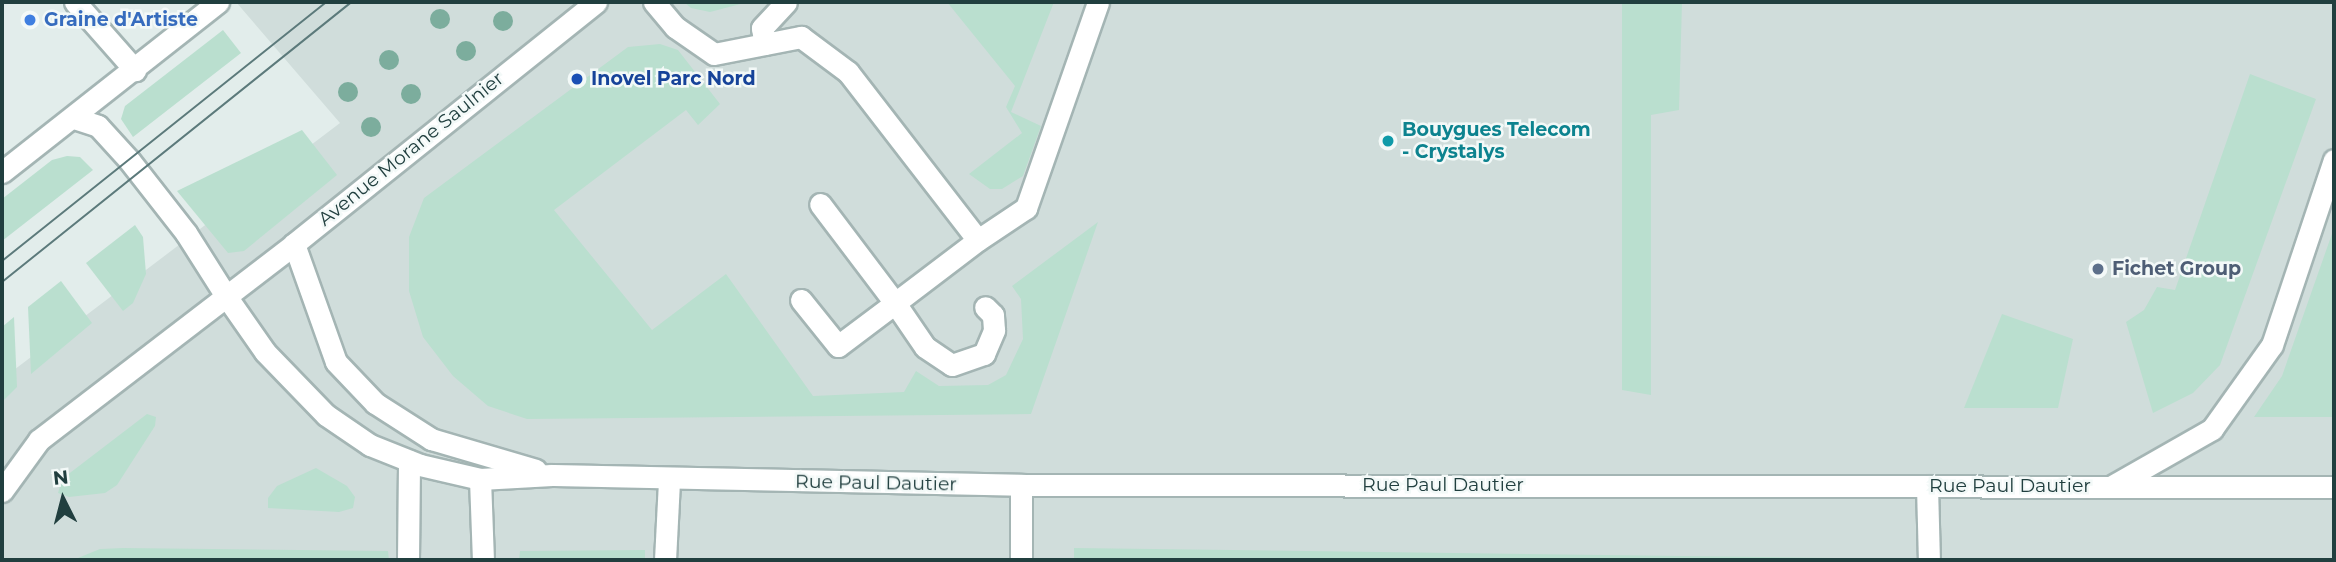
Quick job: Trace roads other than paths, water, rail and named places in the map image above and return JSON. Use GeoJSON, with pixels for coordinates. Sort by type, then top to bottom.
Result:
{"type":"FeatureCollection","features":[{"type":"Feature","properties":{"kind":"street"},"geometry":{"type":"LineString","coordinates":[[75,2],[135,70]]}},
{"type":"Feature","properties":{"kind":"street"},"geometry":{"type":"LineString","coordinates":[[2,172],[135,70],[218,2]]}},
{"type":"Feature","properties":{"kind":"street","name":"Avenue Morane Saulnier"},"geometry":{"type":"LineString","coordinates":[[2,491],[39,440],[294,244],[596,2]]}},
{"type":"Feature","properties":{"kind":"street"},"geometry":{"type":"LineString","coordinates":[[654,2],[675,27],[714,54],[801,37],[848,72],[978,240]]}},
{"type":"Feature","properties":{"kind":"street"},"geometry":{"type":"LineString","coordinates":[[765,44],[762,28],[786,2]]}},
{"type":"Feature","properties":{"kind":"street"},"geometry":{"type":"LineString","coordinates":[[801,300],[838,346],[978,240],[1026,208],[1098,2]]}},
{"type":"Feature","properties":{"kind":"street"},"geometry":{"type":"LineString","coordinates":[[74,118],[98,126],[129,160],[186,233],[226,296]]}},
{"type":"Feature","properties":{"kind":"street"},"geometry":{"type":"LineString","coordinates":[[2112,486],[2212,429],[2272,345],[2334,160]]}},
{"type":"Feature","properties":{"kind":"street"},"geometry":{"type":"LineString","coordinates":[[820,204],[925,347],[952,365],[984,354],[994,330],[993,315],[985,307]]}},
{"type":"Feature","properties":{"kind":"street","name":"Rue Paul Dautier"},"geometry":{"type":"LineString","coordinates":[[294,244],[336,362],[375,403],[431,439],[552,475]]}},
{"type":"Feature","properties":{"kind":"street","name":"Rue Paul Dautier"},"geometry":{"type":"LineString","coordinates":[[226,296],[265,352],[326,415],[370,445],[409,461],[480,479],[552,475],[669,480],[1021,485],[2334,487]]}},
{"type":"Feature","properties":{"kind":"street"},"geometry":{"type":"LineString","coordinates":[[408,560],[409,461]]}},
{"type":"Feature","properties":{"kind":"street"},"geometry":{"type":"LineString","coordinates":[[480,479],[484,560]]}},
{"type":"Feature","properties":{"kind":"street"},"geometry":{"type":"LineString","coordinates":[[665,560],[669,480]]}},
{"type":"Feature","properties":{"kind":"street"},"geometry":{"type":"LineString","coordinates":[[1021,485],[1021,560]]}},
{"type":"Feature","properties":{"kind":"street"},"geometry":{"type":"LineString","coordinates":[[1927,486],[1929,560]]}},
{"type":"Feature","properties":{"kind":"tram line"},"geometry":{"type":"LineString","coordinates":[[2,261],[326,2]]}},
{"type":"Feature","properties":{"kind":"tram line"},"geometry":{"type":"LineString","coordinates":[[2,282],[352,2]]}},
{"type":"Feature","properties":{"kind":"place","name":"Graine d'Artiste"},"geometry":{"type":"Point","coordinates":[30,20]}},
{"type":"Feature","properties":{"kind":"place","name":"Inovel Parc Nord"},"geometry":{"type":"Point","coordinates":[577,79]}},
{"type":"Feature","properties":{"kind":"place","name":"Bouygues Telecom - Crystalys"},"geometry":{"type":"Point","coordinates":[1388,141]}},
{"type":"Feature","properties":{"kind":"place","name":"Fichet Group"},"geometry":{"type":"Point","coordinates":[2098,269]}}]}
